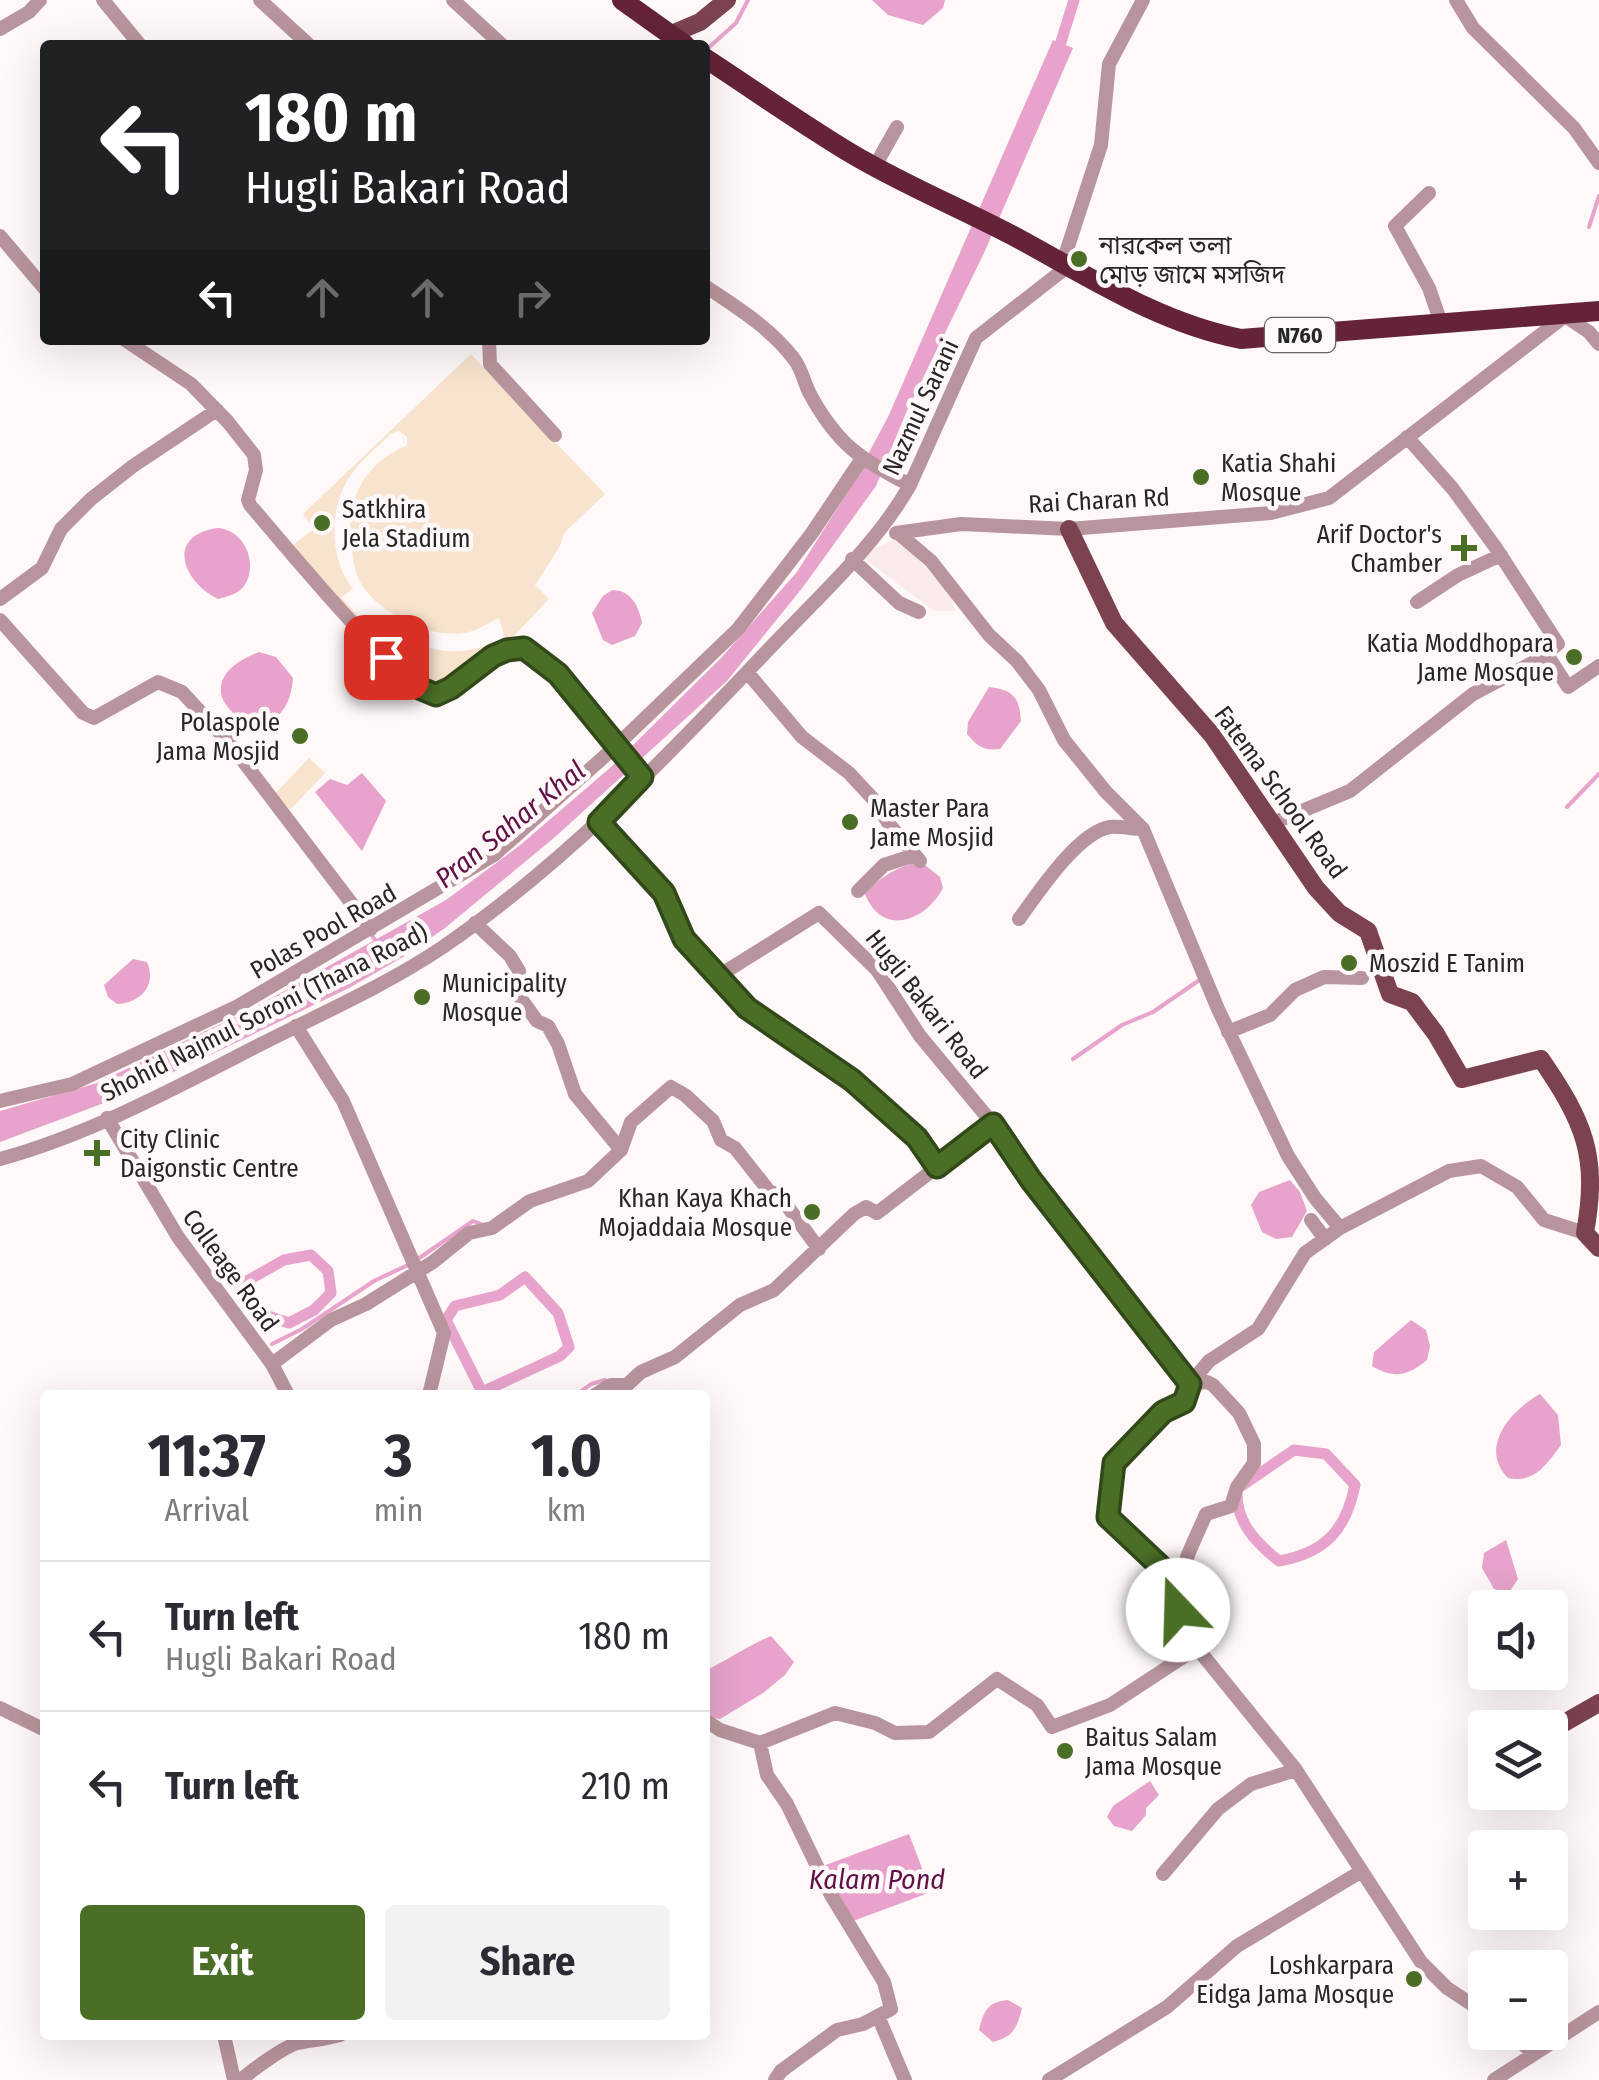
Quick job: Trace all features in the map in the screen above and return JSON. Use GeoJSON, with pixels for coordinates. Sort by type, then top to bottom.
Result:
{"type":"FeatureCollection","features":[{"type":"Feature","properties":{"kind":"highway"},"geometry":{"type":"LineString","coordinates":[[622,0],[669,40]]}},
{"type":"Feature","properties":{"kind":"highway","name":"N760"},"geometry":{"type":"LineString","coordinates":[[710,61],[875,166],[1166,318],[1202,331],[1241,339],[1599,311]]}},
{"type":"Feature","properties":{"kind":"main road"},"geometry":{"type":"LineString","coordinates":[[674,40],[727,0]]}},
{"type":"Feature","properties":{"kind":"main road","name":"Fatema School Road"},"geometry":{"type":"LineString","coordinates":[[1069,529],[1114,622],[1212,735],[1316,888],[1340,913],[1368,931],[1390,994],[1412,1002],[1462,1079],[1541,1059],[1569,1100],[1589,1142],[1595,1176],[1585,1233]]}},
{"type":"Feature","properties":{"kind":"main road"},"geometry":{"type":"LineString","coordinates":[[720,975],[747,1008],[840,1071],[917,1138],[937,1167]]}},
{"type":"Feature","properties":{"kind":"main road"},"geometry":{"type":"LineString","coordinates":[[1585,1233],[1599,1248]]}},
{"type":"Feature","properties":{"kind":"main road"},"geometry":{"type":"LineString","coordinates":[[1568,1721],[1599,1703]]}},
{"type":"Feature","properties":{"kind":"street"},"geometry":{"type":"LineString","coordinates":[[0,29],[29,12],[40,0]]}},
{"type":"Feature","properties":{"kind":"street"},"geometry":{"type":"LineString","coordinates":[[103,0],[136,40]]}},
{"type":"Feature","properties":{"kind":"street"},"geometry":{"type":"LineString","coordinates":[[260,0],[304,40]]}},
{"type":"Feature","properties":{"kind":"street"},"geometry":{"type":"LineString","coordinates":[[453,0],[497,40]]}},
{"type":"Feature","properties":{"kind":"street"},"geometry":{"type":"LineString","coordinates":[[1064,266],[1101,145],[1108,64],[1143,0]]}},
{"type":"Feature","properties":{"kind":"street"},"geometry":{"type":"LineString","coordinates":[[1456,0],[1474,28],[1574,128],[1599,163]]}},
{"type":"Feature","properties":{"kind":"street"},"geometry":{"type":"LineString","coordinates":[[875,166],[897,127]]}},
{"type":"Feature","properties":{"kind":"street"},"geometry":{"type":"LineString","coordinates":[[1429,194],[1395,226],[1428,288],[1441,324]]}},
{"type":"Feature","properties":{"kind":"street"},"geometry":{"type":"LineString","coordinates":[[0,236],[40,284]]}},
{"type":"Feature","properties":{"kind":"street","name":"Nazmul Sarani"},"geometry":{"type":"LineString","coordinates":[[871,537],[910,485],[976,338],[1064,266]]}},
{"type":"Feature","properties":{"kind":"street"},"geometry":{"type":"LineString","coordinates":[[710,290],[774,336],[797,362],[809,393],[835,432],[861,460],[910,485]]}},
{"type":"Feature","properties":{"kind":"street"},"geometry":{"type":"LineString","coordinates":[[1565,316],[1590,332],[1599,344]]}},
{"type":"Feature","properties":{"kind":"street","name":"Rai Charan Rd"},"geometry":{"type":"LineString","coordinates":[[871,537],[961,524],[1069,529],[1271,513],[1330,498],[1565,316]]}},
{"type":"Feature","properties":{"kind":"street"},"geometry":{"type":"LineString","coordinates":[[132,345],[191,384],[217,410],[254,456],[256,470],[250,505],[417,687],[436,695],[493,656],[524,648],[558,674],[642,777]]}},
{"type":"Feature","properties":{"kind":"street"},"geometry":{"type":"LineString","coordinates":[[489,345],[490,364],[555,435]]}},
{"type":"Feature","properties":{"kind":"street"},"geometry":{"type":"LineString","coordinates":[[0,599],[42,568],[62,529],[100,492],[217,410]]}},
{"type":"Feature","properties":{"kind":"street"},"geometry":{"type":"LineString","coordinates":[[1272,823],[1350,790],[1473,694],[1558,644],[1501,555],[1453,489],[1408,437]]}},
{"type":"Feature","properties":{"kind":"street","name":"Polas Pool Road"},"geometry":{"type":"LineString","coordinates":[[0,1100],[72,1084],[238,1006],[494,855],[738,629],[812,533],[861,460]]}},
{"type":"Feature","properties":{"kind":"street"},"geometry":{"type":"LineString","coordinates":[[898,533],[930,561],[989,635],[1017,661],[1038,690],[1064,740],[1143,830],[1228,1032],[1288,1156],[1340,1228]]}},
{"type":"Feature","properties":{"kind":"street","name":"Shohid Najmul Soroni (Thana Road)"},"geometry":{"type":"LineString","coordinates":[[0,1160],[69,1137],[160,1095],[408,969],[475,924],[599,822],[871,537]]}},
{"type":"Feature","properties":{"kind":"street"},"geometry":{"type":"LineString","coordinates":[[1417,602],[1458,575],[1501,555]]}},
{"type":"Feature","properties":{"kind":"street"},"geometry":{"type":"LineString","coordinates":[[852,559],[899,603],[919,612]]}},
{"type":"Feature","properties":{"kind":"street"},"geometry":{"type":"LineString","coordinates":[[0,620],[83,713],[94,718],[158,682],[182,692],[230,745],[370,930]]}},
{"type":"Feature","properties":{"kind":"street"},"geometry":{"type":"LineString","coordinates":[[1546,653],[1568,687],[1599,666]]}},
{"type":"Feature","properties":{"kind":"street"},"geometry":{"type":"LineString","coordinates":[[746,672],[802,737],[849,772],[917,858],[902,857],[884,865],[858,891]]}},
{"type":"Feature","properties":{"kind":"street"},"geometry":{"type":"LineString","coordinates":[[599,822],[664,893],[684,939],[720,975]]}},
{"type":"Feature","properties":{"kind":"street"},"geometry":{"type":"LineString","coordinates":[[1020,919],[1060,862],[1089,840],[1108,827],[1143,830]]}},
{"type":"Feature","properties":{"kind":"street","name":"Hugli Bakari Road"},"geometry":{"type":"LineString","coordinates":[[720,975],[819,912],[877,970],[920,1036],[993,1124],[1031,1180],[1190,1384]]}},
{"type":"Feature","properties":{"kind":"street"},"geometry":{"type":"LineString","coordinates":[[475,924],[510,956],[519,971],[509,982],[538,1020],[548,1026],[575,1094],[620,1150]]}},
{"type":"Feature","properties":{"kind":"street"},"geometry":{"type":"LineString","coordinates":[[1228,1032],[1270,1014],[1295,990],[1324,977],[1362,978]]}},
{"type":"Feature","properties":{"kind":"street"},"geometry":{"type":"LineString","coordinates":[[296,1026],[343,1101],[444,1334],[430,1390]]}},
{"type":"Feature","properties":{"kind":"street"},"geometry":{"type":"LineString","coordinates":[[272,1364],[332,1320],[419,1271],[469,1233],[492,1228],[530,1201],[588,1181],[620,1150],[631,1122],[672,1087],[714,1121],[721,1140],[735,1148],[769,1191],[779,1195],[819,1249]]}},
{"type":"Feature","properties":{"kind":"street","name":"Colleage Road"},"geometry":{"type":"LineString","coordinates":[[107,1118],[178,1237],[272,1364],[285,1390]]}},
{"type":"Feature","properties":{"kind":"street"},"geometry":{"type":"LineString","coordinates":[[603,1390],[627,1385],[641,1372],[675,1357],[740,1305],[774,1290],[854,1214],[866,1207],[877,1213],[993,1124]]}},
{"type":"Feature","properties":{"kind":"street"},"geometry":{"type":"LineString","coordinates":[[1177,1582],[1108,1517],[1114,1463],[1163,1412],[1184,1402],[1190,1384],[1209,1360],[1258,1328],[1305,1253],[1340,1228],[1449,1171],[1481,1166],[1517,1187],[1544,1220],[1585,1233]]}},
{"type":"Feature","properties":{"kind":"street"},"geometry":{"type":"LineString","coordinates":[[1310,1220],[1325,1239]]}},
{"type":"Feature","properties":{"kind":"street"},"geometry":{"type":"LineString","coordinates":[[1190,1384],[1208,1382],[1239,1414],[1254,1444],[1254,1463],[1237,1487],[1232,1506],[1206,1514],[1177,1582],[1178,1610],[1196,1648],[1296,1770],[1421,1962],[1447,1988],[1468,2002]]}},
{"type":"Feature","properties":{"kind":"street"},"geometry":{"type":"LineString","coordinates":[[710,1723],[760,1743],[835,1714],[895,1732],[929,1732],[997,1679],[1037,1705],[1052,1726],[1110,1704],[1196,1648]]}},
{"type":"Feature","properties":{"kind":"street"},"geometry":{"type":"LineString","coordinates":[[0,1708],[40,1728]]}},
{"type":"Feature","properties":{"kind":"street"},"geometry":{"type":"LineString","coordinates":[[760,1743],[767,1776],[787,1804],[831,1895],[884,1982],[891,2009],[849,2030],[837,2030],[775,2080]]}},
{"type":"Feature","properties":{"kind":"street"},"geometry":{"type":"LineString","coordinates":[[1163,1874],[1218,1809],[1252,1784],[1296,1770]]}},
{"type":"Feature","properties":{"kind":"street"},"geometry":{"type":"LineString","coordinates":[[1049,2080],[1167,2007],[1237,1946],[1362,1871]]}},
{"type":"Feature","properties":{"kind":"street"},"geometry":{"type":"LineString","coordinates":[[1494,2080],[1599,2012]]}},
{"type":"Feature","properties":{"kind":"street"},"geometry":{"type":"LineString","coordinates":[[878,2016],[905,2080]]}},
{"type":"Feature","properties":{"kind":"street"},"geometry":{"type":"LineString","coordinates":[[226,2040],[238,2080],[292,2044],[313,2040]]}},
{"type":"Feature","properties":{"kind":"street"},"geometry":{"type":"LineString","coordinates":[[1529,2050],[1534,2054]]}},
{"type":"Feature","properties":{"kind":"shaded area"},"geometry":{"type":"Polygon","coordinates":[[[471,354],[605,494],[564,533],[535,585],[549,599],[513,637],[435,690],[380,643],[290,547],[314,529],[303,514],[471,354]],[[399,431],[390,434],[343,488],[334,532],[339,563],[353,589],[341,597],[380,639],[390,631],[433,649],[460,651],[505,638],[499,618],[464,633],[419,627],[378,603],[359,580],[350,526],[355,497],[380,462],[407,445],[407,437],[399,431]]]}},
{"type":"Feature","properties":{"kind":"shaded area"},"geometry":{"type":"Polygon","coordinates":[[[898,537],[951,595],[955,611],[934,611],[861,556],[898,537]]]}},
{"type":"Feature","properties":{"kind":"shaded area"},"geometry":{"type":"Polygon","coordinates":[[[309,758],[325,773],[290,810],[274,795],[309,758]]]}},
{"type":"Feature","properties":{"kind":"water"},"geometry":{"type":"Polygon","coordinates":[[[872,0],[945,0],[943,8],[923,25],[888,15],[872,0]]]}},
{"type":"Feature","properties":{"kind":"water"},"geometry":{"type":"Polygon","coordinates":[[[1053,40],[1073,48],[876,486],[803,587],[727,681],[555,837],[445,928],[403,957],[349,988],[204,1058],[112,1100],[0,1142],[0,1111],[97,1083],[254,1008],[446,900],[519,846],[611,767],[721,658],[797,572],[850,488],[888,417],[1053,40]]]}},
{"type":"Feature","properties":{"kind":"water"},"geometry":{"type":"Polygon","coordinates":[[[217,528],[240,540],[250,564],[244,587],[218,599],[196,582],[185,560],[190,540],[217,528]]]}},
{"type":"Feature","properties":{"kind":"water"},"geometry":{"type":"Polygon","coordinates":[[[612,590],[633,600],[642,623],[635,636],[612,645],[603,640],[592,613],[612,590]]]}},
{"type":"Feature","properties":{"kind":"water"},"geometry":{"type":"Polygon","coordinates":[[[259,652],[276,657],[293,678],[285,707],[263,728],[233,712],[221,692],[229,670],[259,652]]]}},
{"type":"Feature","properties":{"kind":"water"},"geometry":{"type":"Polygon","coordinates":[[[989,687],[1010,693],[1017,700],[1020,713],[1021,721],[1000,749],[981,747],[967,734],[968,722],[989,687]]]}},
{"type":"Feature","properties":{"kind":"water"},"geometry":{"type":"Polygon","coordinates":[[[362,773],[386,801],[362,851],[315,792],[330,779],[347,785],[362,773]]]}},
{"type":"Feature","properties":{"kind":"water"},"geometry":{"type":"Polygon","coordinates":[[[920,861],[940,877],[943,888],[935,900],[904,920],[882,916],[865,894],[890,873],[920,861]]]}},
{"type":"Feature","properties":{"kind":"water"},"geometry":{"type":"Polygon","coordinates":[[[133,959],[147,962],[148,985],[140,996],[117,1004],[108,997],[104,985],[133,959]]]}},
{"type":"Feature","properties":{"kind":"water"},"geometry":{"type":"Polygon","coordinates":[[[1290,1180],[1307,1211],[1292,1237],[1276,1239],[1262,1232],[1251,1205],[1259,1192],[1290,1180]]]}},
{"type":"Feature","properties":{"kind":"water"},"geometry":{"type":"Polygon","coordinates":[[[1411,1320],[1426,1330],[1430,1346],[1427,1360],[1401,1374],[1372,1366],[1374,1352],[1411,1320]]]}},
{"type":"Feature","properties":{"kind":"water"},"geometry":{"type":"Polygon","coordinates":[[[1540,1394],[1558,1415],[1561,1445],[1533,1475],[1508,1478],[1496,1454],[1497,1442],[1509,1420],[1540,1394]]]}},
{"type":"Feature","properties":{"kind":"water"},"geometry":{"type":"Polygon","coordinates":[[[1506,1540],[1518,1579],[1511,1590],[1494,1589],[1482,1568],[1484,1553],[1506,1540]]]}},
{"type":"Feature","properties":{"kind":"water"},"geometry":{"type":"Polygon","coordinates":[[[771,1636],[794,1662],[763,1693],[720,1719],[710,1717],[710,1668],[771,1636]]]}},
{"type":"Feature","properties":{"kind":"water"},"geometry":{"type":"Polygon","coordinates":[[[1150,1781],[1159,1795],[1146,1808],[1146,1815],[1132,1831],[1114,1826],[1107,1817],[1113,1806],[1150,1781]]]}},
{"type":"Feature","properties":{"kind":"water","name":"Kalam Pond"},"geometry":{"type":"Polygon","coordinates":[[[909,1834],[931,1892],[845,1924],[823,1866],[909,1834]]]}},
{"type":"Feature","properties":{"kind":"water"},"geometry":{"type":"Polygon","coordinates":[[[1008,2000],[1022,2008],[1018,2021],[1010,2034],[993,2042],[979,2030],[983,2018],[991,2005],[1008,2000]]]}},
{"type":"Feature","properties":{"kind":"waterway"},"geometry":{"type":"LineString","coordinates":[[710,46],[736,23],[748,0]]}},
{"type":"Feature","properties":{"kind":"waterway"},"geometry":{"type":"LineString","coordinates":[[1056,58],[1074,0]]}},
{"type":"Feature","properties":{"kind":"waterway"},"geometry":{"type":"LineString","coordinates":[[1589,227],[1599,196]]}},
{"type":"Feature","properties":{"kind":"waterway"},"geometry":{"type":"LineString","coordinates":[[1567,807],[1599,774]]}},
{"type":"Feature","properties":{"kind":"waterway"},"geometry":{"type":"LineString","coordinates":[[369,932],[376,941]]}},
{"type":"Feature","properties":{"kind":"waterway"},"geometry":{"type":"LineString","coordinates":[[1073,1059],[1201,979]]}},
{"type":"Feature","properties":{"kind":"waterway"},"geometry":{"type":"LineString","coordinates":[[772,1035],[857,1097]]}},
{"type":"Feature","properties":{"kind":"waterway"},"geometry":{"type":"LineString","coordinates":[[418,1259],[473,1221],[481,1224]]}},
{"type":"Feature","properties":{"kind":"waterway"},"geometry":{"type":"LineString","coordinates":[[311,1255],[328,1271],[331,1293],[314,1310],[289,1323],[268,1316],[240,1285],[284,1260],[311,1255]]}},
{"type":"Feature","properties":{"kind":"waterway"},"geometry":{"type":"LineString","coordinates":[[272,1344],[302,1329],[374,1281],[410,1264]]}},
{"type":"Feature","properties":{"kind":"waterway"},"geometry":{"type":"LineString","coordinates":[[486,1390],[560,1356],[569,1347],[558,1313],[525,1277]]}},
{"type":"Feature","properties":{"kind":"waterway"},"geometry":{"type":"LineString","coordinates":[[481,1390],[446,1320],[455,1306],[500,1295],[525,1277]]}},
{"type":"Feature","properties":{"kind":"waterway"},"geometry":{"type":"LineString","coordinates":[[583,1390],[605,1380]]}},
{"type":"Feature","properties":{"kind":"waterway"},"geometry":{"type":"LineString","coordinates":[[1294,1450],[1326,1454],[1355,1485],[1346,1515],[1331,1537],[1309,1552],[1279,1561],[1248,1530],[1239,1511],[1237,1489],[1294,1450]]}},
{"type":"Feature","properties":{"kind":"place","name":"নারকেল তলা মোড় জামে মসজিদ"},"geometry":{"type":"Point","coordinates":[1079,259]}},
{"type":"Feature","properties":{"kind":"place","name":"Katia Shahi Mosque"},"geometry":{"type":"Point","coordinates":[1201,477]}},
{"type":"Feature","properties":{"kind":"place","name":"Satkhira Jela Stadium"},"geometry":{"type":"Point","coordinates":[322,523]}},
{"type":"Feature","properties":{"kind":"place","name":"Arif Doctor's Chamber"},"geometry":{"type":"Point","coordinates":[1464,548]}},
{"type":"Feature","properties":{"kind":"place","name":"Katia Moddhopara Jame Mosque"},"geometry":{"type":"Point","coordinates":[1574,657]}},
{"type":"Feature","properties":{"kind":"place","name":"Polaspole Jama Mosjid"},"geometry":{"type":"Point","coordinates":[300,736]}},
{"type":"Feature","properties":{"kind":"place","name":"Master Para Jame Mosjid"},"geometry":{"type":"Point","coordinates":[850,822]}},
{"type":"Feature","properties":{"kind":"place","name":"Moszid E Tanim"},"geometry":{"type":"Point","coordinates":[1349,963]}},
{"type":"Feature","properties":{"kind":"place","name":"Municipality Mosque"},"geometry":{"type":"Point","coordinates":[422,997]}},
{"type":"Feature","properties":{"kind":"place","name":"City Clinic Daigonstic Centre"},"geometry":{"type":"Point","coordinates":[97,1153]}},
{"type":"Feature","properties":{"kind":"place","name":"Khan Kaya Khach Mojaddaia Mosque"},"geometry":{"type":"Point","coordinates":[812,1212]}},
{"type":"Feature","properties":{"kind":"place","name":"Baitus Salam Jama Mosque"},"geometry":{"type":"Point","coordinates":[1065,1751]}},
{"type":"Feature","properties":{"kind":"place","name":"Loshkarpara Eidga Jama Mosque"},"geometry":{"type":"Point","coordinates":[1414,1979]}},
{"type":"Feature","properties":{"kind":"route"},"geometry":{"type":"LineString","coordinates":[[386,657],[417,687],[436,695],[507,650],[524,648],[537,655],[558,674],[642,777],[599,822],[664,893],[684,939],[747,1008],[852,1080],[917,1138],[937,1167],[993,1124],[1031,1180],[1190,1384],[1184,1402],[1163,1412],[1114,1463],[1108,1517],[1177,1582],[1178,1610]]}},
{"type":"Feature","properties":{"kind":"water label","name":"Pran Sahar Khal"},"geometry":{"type":"Point","coordinates":[510,824]}}]}
